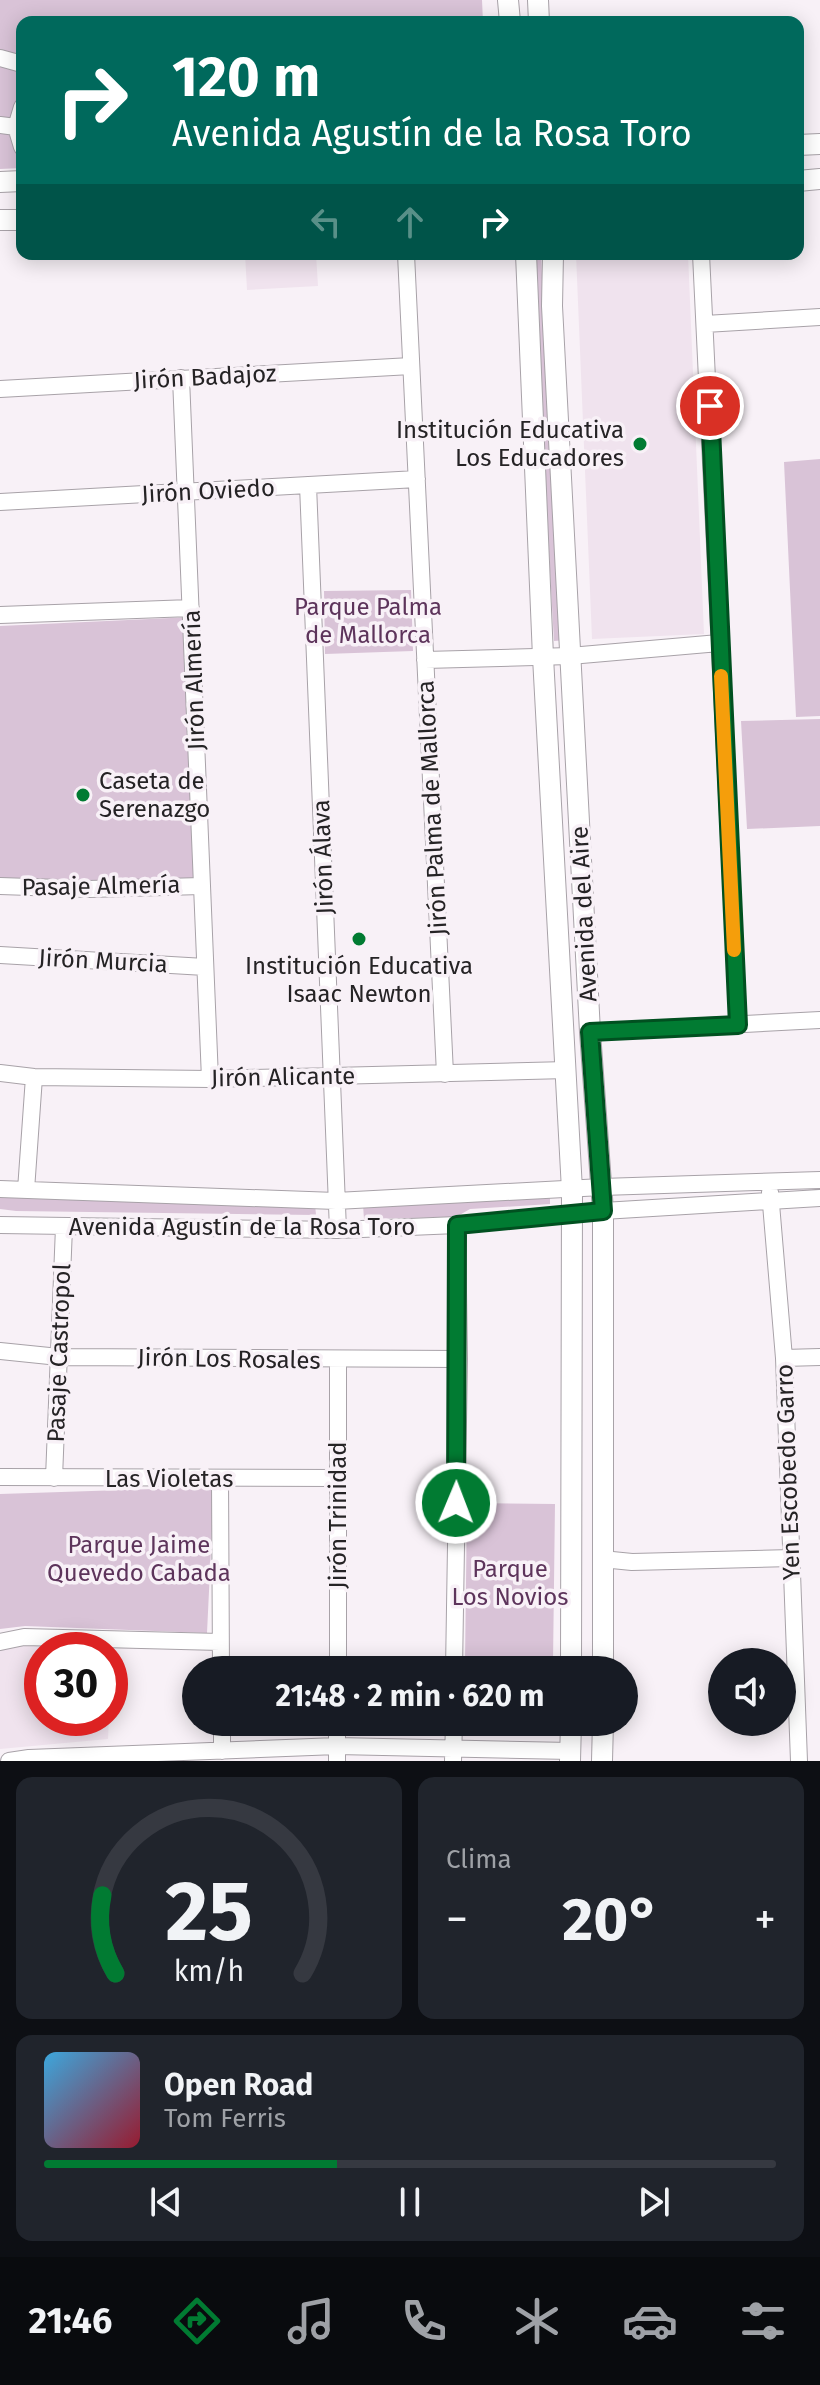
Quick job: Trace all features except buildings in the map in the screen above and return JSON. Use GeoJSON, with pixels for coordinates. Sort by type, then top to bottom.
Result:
{"type":"FeatureCollection","features":[{"type":"Feature","properties":{"kind":"main road","name":"Avenida del Aire"},"geometry":{"type":"LineString","coordinates":[[526,260],[543,657],[572,1181],[571,1656]]}},
{"type":"Feature","properties":{"kind":"main road","name":"Avenida del Aire"},"geometry":{"type":"LineString","coordinates":[[553,260],[552,306],[570,656],[603,1211],[603,1656]]}},
{"type":"Feature","properties":{"kind":"main road"},"geometry":{"type":"LineString","coordinates":[[571,1569],[585,1561],[603,1564]]}},
{"type":"Feature","properties":{"kind":"main road"},"geometry":{"type":"LineString","coordinates":[[602,1761],[603,1736]]}},
{"type":"Feature","properties":{"kind":"street","name":"Jirón Palma de Mallorca"},"geometry":{"type":"LineString","coordinates":[[406,260],[445,1074]]}},
{"type":"Feature","properties":{"kind":"street"},"geometry":{"type":"LineString","coordinates":[[701,260],[738,1025]]}},
{"type":"Feature","properties":{"kind":"street"},"geometry":{"type":"LineString","coordinates":[[705,324],[820,317]]}},
{"type":"Feature","properties":{"kind":"street","name":"Jirón Badajoz"},"geometry":{"type":"LineString","coordinates":[[0,389],[411,366]]}},
{"type":"Feature","properties":{"kind":"street","name":"Jirón Almería"},"geometry":{"type":"LineString","coordinates":[[181,378],[210,1079]]}},
{"type":"Feature","properties":{"kind":"street","name":"Jirón Oviedo"},"geometry":{"type":"LineString","coordinates":[[0,502],[417,479]]}},
{"type":"Feature","properties":{"kind":"street","name":"Jirón Álava"},"geometry":{"type":"LineString","coordinates":[[308,485],[338,1230]]}},
{"type":"Feature","properties":{"kind":"street"},"geometry":{"type":"LineString","coordinates":[[0,615],[191,608]]}},
{"type":"Feature","properties":{"kind":"street"},"geometry":{"type":"LineString","coordinates":[[425,660],[570,656],[719,643]]}},
{"type":"Feature","properties":{"kind":"street","name":"Pasaje Almería"},"geometry":{"type":"LineString","coordinates":[[0,886],[89,889],[202,886]]}},
{"type":"Feature","properties":{"kind":"street","name":"Jirón Murcia"},"geometry":{"type":"LineString","coordinates":[[0,955],[205,967]]}},
{"type":"Feature","properties":{"kind":"street"},"geometry":{"type":"LineString","coordinates":[[590,1032],[820,1020]]}},
{"type":"Feature","properties":{"kind":"street","name":"Jirón Alicante"},"geometry":{"type":"LineString","coordinates":[[0,1073],[34,1077],[210,1079],[567,1070]]}},
{"type":"Feature","properties":{"kind":"street"},"geometry":{"type":"LineString","coordinates":[[26,1190],[34,1077]]}},
{"type":"Feature","properties":{"kind":"street","name":"Avenida Agustín de la Rosa Toro"},"geometry":{"type":"LineString","coordinates":[[0,1189],[336,1201],[572,1181],[602,1187],[820,1180]]}},
{"type":"Feature","properties":{"kind":"street","name":"Yen Escobedo Garro"},"geometry":{"type":"LineString","coordinates":[[769,1182],[784,1358],[799,1761]]}},
{"type":"Feature","properties":{"kind":"street","name":"Avenida Agustín de la Rosa Toro"},"geometry":{"type":"LineString","coordinates":[[0,1225],[338,1230],[457,1225],[603,1211],[820,1198]]}},
{"type":"Feature","properties":{"kind":"street"},"geometry":{"type":"LineString","coordinates":[[454,1656],[459,1359],[457,1225]]}},
{"type":"Feature","properties":{"kind":"street","name":"Pasaje Castropol"},"geometry":{"type":"LineString","coordinates":[[54,1478],[64,1227]]}},
{"type":"Feature","properties":{"kind":"street","name":"Jirón Los Rosales"},"geometry":{"type":"LineString","coordinates":[[0,1351],[59,1357],[459,1359]]}},
{"type":"Feature","properties":{"kind":"street"},"geometry":{"type":"LineString","coordinates":[[784,1358],[820,1357]]}},
{"type":"Feature","properties":{"kind":"street","name":"Jirón Trinidad"},"geometry":{"type":"LineString","coordinates":[[338,1360],[338,1656]]}},
{"type":"Feature","properties":{"kind":"street","name":"Las Violetas"},"geometry":{"type":"LineString","coordinates":[[0,1477],[338,1478]]}},
{"type":"Feature","properties":{"kind":"street"},"geometry":{"type":"LineString","coordinates":[[220,1479],[220,1656]]}},
{"type":"Feature","properties":{"kind":"street"},"geometry":{"type":"LineString","coordinates":[[603,1564],[792,1558]]}},
{"type":"Feature","properties":{"kind":"street"},"geometry":{"type":"LineString","coordinates":[[0,1642],[24,1637],[220,1642]]}},
{"type":"Feature","properties":{"kind":"street"},"geometry":{"type":"LineString","coordinates":[[222,1736],[222,1751]]}},
{"type":"Feature","properties":{"kind":"street"},"geometry":{"type":"LineString","coordinates":[[9,1761],[222,1751],[571,1756]]}},
{"type":"Feature","properties":{"kind":"shaded area"},"geometry":{"type":"Polygon","coordinates":[[[245,260],[316,260],[318,286],[247,290],[245,260]]]}},
{"type":"Feature","properties":{"kind":"shaded area","name":"Institución Educativa Los Educadores"},"geometry":{"type":"Polygon","coordinates":[[[576,260],[688,260],[704,634],[592,639],[576,260]]]}},
{"type":"Feature","properties":{"kind":"shaded area"},"geometry":{"type":"Polygon","coordinates":[[[24,1645],[24,1736],[108,1736],[108,1739],[0,1749],[0,1649],[24,1645]]]}},
{"type":"Feature","properties":{"kind":"green space"},"geometry":{"type":"Polygon","coordinates":[[[0,0],[482,0],[483,16],[16,16],[16,168],[0,169],[0,0]]]}},
{"type":"Feature","properties":{"kind":"green space"},"geometry":{"type":"Polygon","coordinates":[[[532,260],[541,260],[551,321],[568,640],[554,641],[532,260]]]}},
{"type":"Feature","properties":{"kind":"green space"},"geometry":{"type":"Polygon","coordinates":[[[820,459],[820,716],[796,717],[784,462],[820,459]]]}},
{"type":"Feature","properties":{"kind":"green space","name":"Parque Palma de Mallorca"},"geometry":{"type":"Polygon","coordinates":[[[411,590],[413,651],[325,654],[324,591],[411,590]]]}},
{"type":"Feature","properties":{"kind":"green space"},"geometry":{"type":"Polygon","coordinates":[[[192,617],[202,882],[0,882],[0,626],[192,617]]]}},
{"type":"Feature","properties":{"kind":"green space"},"geometry":{"type":"Polygon","coordinates":[[[820,719],[820,826],[747,829],[741,721],[820,719]]]}},
{"type":"Feature","properties":{"kind":"green space"},"geometry":{"type":"Polygon","coordinates":[[[0,1193],[315,1204],[316,1215],[16,1211],[0,1209],[0,1193]]]}},
{"type":"Feature","properties":{"kind":"green space"},"geometry":{"type":"Polygon","coordinates":[[[550,1197],[550,1204],[470,1209],[456,1217],[364,1219],[363,1205],[550,1197]]]}},
{"type":"Feature","properties":{"kind":"green space","name":"Parque Jaime Quevedo Cabada"},"geometry":{"type":"Polygon","coordinates":[[[214,1487],[207,1633],[25,1626],[0,1629],[0,1494],[214,1487]]]}},
{"type":"Feature","properties":{"kind":"green space","name":"Parque Los Novios"},"geometry":{"type":"Polygon","coordinates":[[[467,1503],[555,1504],[553,1656],[465,1656],[467,1503]]]}},
{"type":"Feature","properties":{"kind":"slow traffic"},"geometry":{"type":"LineString","coordinates":[[721,676],[734,950]]}},
{"type":"Feature","properties":{"kind":"place","name":"Institución Educativa Los Educadores"},"geometry":{"type":"Point","coordinates":[640,444]}},
{"type":"Feature","properties":{"kind":"place","name":"Caseta de Serenazgo"},"geometry":{"type":"Point","coordinates":[83,795]}},
{"type":"Feature","properties":{"kind":"place","name":"Institución Educativa Isaac Newton"},"geometry":{"type":"Point","coordinates":[359,939]}},
{"type":"Feature","properties":{"kind":"route"},"geometry":{"type":"LineString","coordinates":[[456,1503],[459,1359],[457,1225],[603,1211],[590,1032],[738,1025],[710,406]]}}]}
